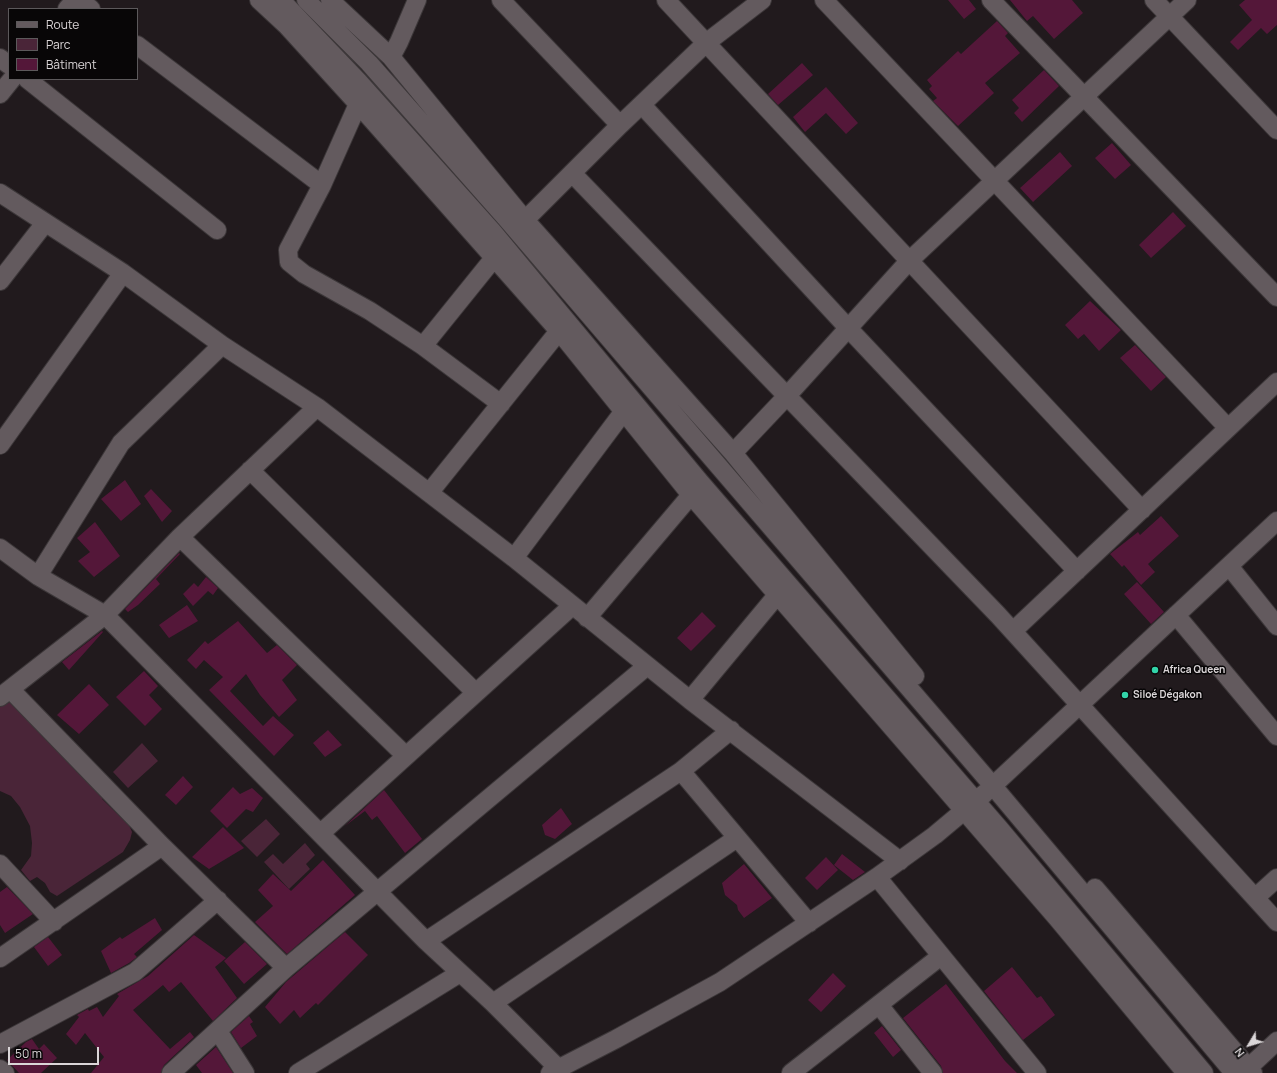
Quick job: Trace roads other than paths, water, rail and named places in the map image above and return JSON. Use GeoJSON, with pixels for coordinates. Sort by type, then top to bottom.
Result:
{"type":"FeatureCollection","features":[{"type":"Feature","properties":{"kind":"street"},"geometry":{"type":"LineString","coordinates":[[68,8],[75,0]]}},
{"type":"Feature","properties":{"kind":"street"},"geometry":{"type":"LineString","coordinates":[[80,0],[90,8]]}},
{"type":"Feature","properties":{"kind":"street"},"geometry":{"type":"LineString","coordinates":[[259,0],[288,26],[559,331],[691,495],[969,806],[1204,1073]]}},
{"type":"Feature","properties":{"kind":"street"},"geometry":{"type":"LineString","coordinates":[[281,0],[359,82],[493,232],[700,482],[858,663],[1056,918],[1186,1073]]}},
{"type":"Feature","properties":{"kind":"street"},"geometry":{"type":"LineString","coordinates":[[306,0],[369,64],[510,223],[997,782],[1245,1071],[1277,1041]]}},
{"type":"Feature","properties":{"kind":"street"},"geometry":{"type":"LineString","coordinates":[[330,0],[390,57],[525,220],[733,453],[931,696],[997,782]]}},
{"type":"Feature","properties":{"kind":"street"},"geometry":{"type":"LineString","coordinates":[[390,57],[399,42],[417,0]]}},
{"type":"Feature","properties":{"kind":"street"},"geometry":{"type":"LineString","coordinates":[[501,0],[620,125]]}},
{"type":"Feature","properties":{"kind":"street"},"geometry":{"type":"LineString","coordinates":[[666,0],[1142,510]]}},
{"type":"Feature","properties":{"kind":"street"},"geometry":{"type":"LineString","coordinates":[[525,220],[620,125],[706,43],[762,0]]}},
{"type":"Feature","properties":{"kind":"street"},"geometry":{"type":"LineString","coordinates":[[824,0],[1228,428]]}},
{"type":"Feature","properties":{"kind":"street"},"geometry":{"type":"LineString","coordinates":[[991,0],[1277,297]]}},
{"type":"Feature","properties":{"kind":"street"},"geometry":{"type":"LineString","coordinates":[[1154,0],[1277,130]]}},
{"type":"Feature","properties":{"kind":"street"},"geometry":{"type":"LineString","coordinates":[[733,453],[786,397],[909,261],[1187,0]]}},
{"type":"Feature","properties":{"kind":"street"},"geometry":{"type":"LineString","coordinates":[[138,46],[322,185]]}},
{"type":"Feature","properties":{"kind":"street"},"geometry":{"type":"LineString","coordinates":[[0,58],[8,64]]}},
{"type":"Feature","properties":{"kind":"street"},"geometry":{"type":"LineString","coordinates":[[0,94],[11,80]]}},
{"type":"Feature","properties":{"kind":"street"},"geometry":{"type":"LineString","coordinates":[[28,80],[217,230]]}},
{"type":"Feature","properties":{"kind":"street"},"geometry":{"type":"LineString","coordinates":[[358,104],[322,185],[288,250],[289,262],[304,274],[370,311],[422,346],[501,404]]}},
{"type":"Feature","properties":{"kind":"street"},"geometry":{"type":"LineString","coordinates":[[642,105],[848,329],[1077,570]]}},
{"type":"Feature","properties":{"kind":"street"},"geometry":{"type":"LineString","coordinates":[[572,173],[786,397],[1013,631],[1256,897],[1277,922]]}},
{"type":"Feature","properties":{"kind":"street"},"geometry":{"type":"LineString","coordinates":[[0,193],[123,273],[222,345],[317,406],[514,558],[690,700],[900,861]]}},
{"type":"Feature","properties":{"kind":"street"},"geometry":{"type":"LineString","coordinates":[[0,281],[45,223]]}},
{"type":"Feature","properties":{"kind":"street"},"geometry":{"type":"LineString","coordinates":[[422,346],[494,258]]}},
{"type":"Feature","properties":{"kind":"street"},"geometry":{"type":"LineString","coordinates":[[0,444],[123,273]]}},
{"type":"Feature","properties":{"kind":"street"},"geometry":{"type":"LineString","coordinates":[[429,493],[559,331]]}},
{"type":"Feature","properties":{"kind":"street"},"geometry":{"type":"LineString","coordinates":[[38,576],[121,443],[222,345]]}},
{"type":"Feature","properties":{"kind":"street"},"geometry":{"type":"LineString","coordinates":[[1013,631],[1277,382]]}},
{"type":"Feature","properties":{"kind":"street"},"geometry":{"type":"LineString","coordinates":[[286,968],[5,693],[105,615],[180,537],[317,406]]}},
{"type":"Feature","properties":{"kind":"street"},"geometry":{"type":"LineString","coordinates":[[514,558],[624,412]]}},
{"type":"Feature","properties":{"kind":"street"},"geometry":{"type":"LineString","coordinates":[[250,470],[476,693]]}},
{"type":"Feature","properties":{"kind":"street"},"geometry":{"type":"LineString","coordinates":[[587,618],[691,495]]}},
{"type":"Feature","properties":{"kind":"street"},"geometry":{"type":"LineString","coordinates":[[0,548],[38,576],[105,615],[321,833],[378,893],[426,941],[493,1003],[554,1071],[720,982],[900,861],[997,782],[1277,521]]}},
{"type":"Feature","properties":{"kind":"street"},"geometry":{"type":"LineString","coordinates":[[180,537],[406,756]]}},
{"type":"Feature","properties":{"kind":"street"},"geometry":{"type":"LineString","coordinates":[[1229,566],[1277,626]]}},
{"type":"Feature","properties":{"kind":"street"},"geometry":{"type":"LineString","coordinates":[[690,700],[778,594]]}},
{"type":"Feature","properties":{"kind":"street"},"geometry":{"type":"LineString","coordinates":[[321,833],[572,606]]}},
{"type":"Feature","properties":{"kind":"street"},"geometry":{"type":"LineString","coordinates":[[1176,615],[1277,736]]}},
{"type":"Feature","properties":{"kind":"street"},"geometry":{"type":"LineString","coordinates":[[171,1073],[286,968],[378,893],[647,666]]}},
{"type":"Feature","properties":{"kind":"street"},"geometry":{"type":"LineString","coordinates":[[426,941],[681,771],[731,730]]}},
{"type":"Feature","properties":{"kind":"street"},"geometry":{"type":"LineString","coordinates":[[681,771],[809,923]]}},
{"type":"Feature","properties":{"kind":"street"},"geometry":{"type":"LineString","coordinates":[[493,1003],[737,838]]}},
{"type":"Feature","properties":{"kind":"street"},"geometry":{"type":"LineString","coordinates":[[0,958],[162,846]]}},
{"type":"Feature","properties":{"kind":"street"},"geometry":{"type":"LineString","coordinates":[[0,864],[54,922]]}},
{"type":"Feature","properties":{"kind":"street"},"geometry":{"type":"LineString","coordinates":[[877,877],[1037,1073]]}},
{"type":"Feature","properties":{"kind":"street"},"geometry":{"type":"LineString","coordinates":[[1256,897],[1277,878]]}},
{"type":"Feature","properties":{"kind":"street"},"geometry":{"type":"LineString","coordinates":[[0,1044],[135,972],[218,900]]}},
{"type":"Feature","properties":{"kind":"street"},"geometry":{"type":"LineString","coordinates":[[797,1071],[941,956]]}},
{"type":"Feature","properties":{"kind":"street"},"geometry":{"type":"LineString","coordinates":[[298,1073],[460,973]]}},
{"type":"Feature","properties":{"kind":"street"},"geometry":{"type":"LineString","coordinates":[[879,1004],[933,1073]]}},
{"type":"Feature","properties":{"kind":"street"},"geometry":{"type":"LineString","coordinates":[[218,1031],[244,1073]]}},
{"type":"Feature","properties":{"kind":"street"},"geometry":{"type":"LineString","coordinates":[[0,1069],[5,1073]]}},
{"type":"Feature","properties":{"kind":"place","name":"Africa Queen"},"geometry":{"type":"Point","coordinates":[1155,670]}},
{"type":"Feature","properties":{"kind":"place","name":"Siloé Dégakon"},"geometry":{"type":"Point","coordinates":[1125,695]}}]}
